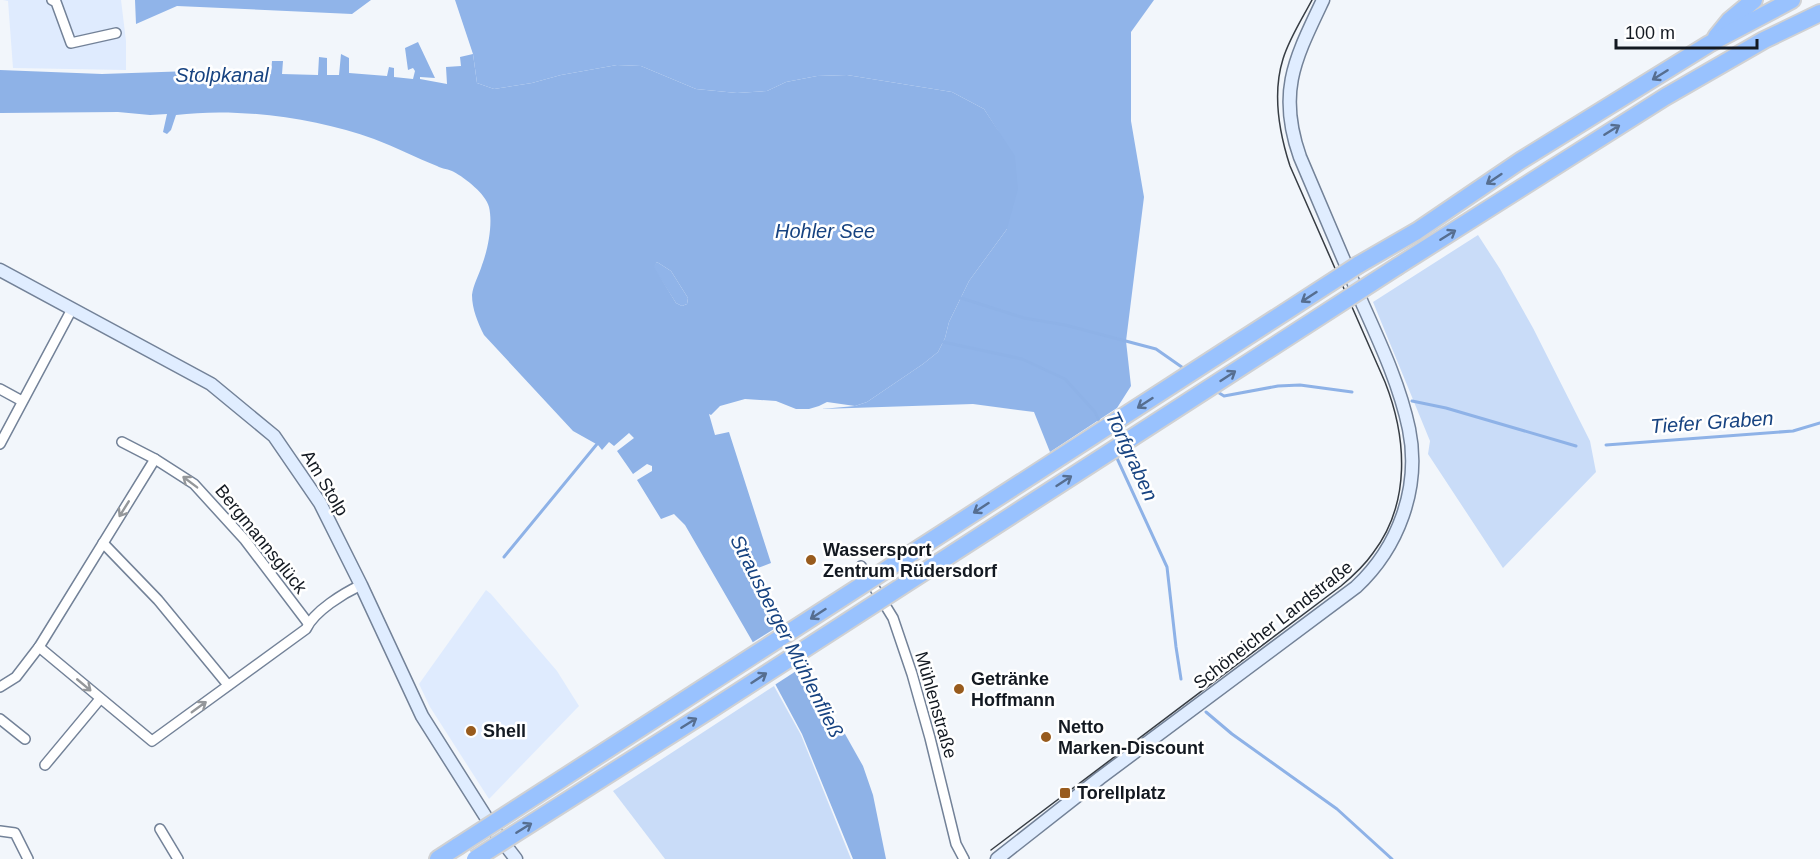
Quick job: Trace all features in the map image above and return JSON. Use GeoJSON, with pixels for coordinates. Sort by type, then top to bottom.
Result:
{"type":"FeatureCollection","features":[{"type":"Feature","properties":{"kind":"highway"},"geometry":{"type":"LineString","coordinates":[[1709,44],[1729,21],[1754,0]]}},
{"type":"Feature","properties":{"kind":"highway"},"geometry":{"type":"LineString","coordinates":[[438,859],[1358,265],[1417,231],[1520,161],[1709,44],[1792,0]]}},
{"type":"Feature","properties":{"kind":"highway"},"geometry":{"type":"LineString","coordinates":[[475,859],[1665,97],[1764,40],[1820,13]]}},
{"type":"Feature","properties":{"kind":"main road","name":"Schöneicher Landstraße"},"geometry":{"type":"LineString","coordinates":[[997,859],[1100,778],[1356,587],[1380,562],[1401,522],[1408,496],[1412,462],[1410,435],[1403,405],[1390,366],[1300,158],[1291,129],[1289,99],[1294,64],[1323,0]]}},
{"type":"Feature","properties":{"kind":"main road","name":"Am Stolp"},"geometry":{"type":"LineString","coordinates":[[0,270],[212,384],[274,436],[320,503],[422,716],[496,833],[516,859]]}},
{"type":"Feature","properties":{"kind":"street"},"geometry":{"type":"LineString","coordinates":[[52,0],[56,2],[71,43],[116,33]]}},
{"type":"Feature","properties":{"kind":"street"},"geometry":{"type":"LineString","coordinates":[[0,444],[72,309]]}},
{"type":"Feature","properties":{"kind":"street"},"geometry":{"type":"LineString","coordinates":[[0,389],[22,401]]}},
{"type":"Feature","properties":{"kind":"street","name":"Bergmannsglück"},"geometry":{"type":"LineString","coordinates":[[122,442],[155,459],[194,484],[245,540],[308,623]]}},
{"type":"Feature","properties":{"kind":"street"},"geometry":{"type":"LineString","coordinates":[[0,687],[16,677],[39,647],[155,459]]}},
{"type":"Feature","properties":{"kind":"street"},"geometry":{"type":"LineString","coordinates":[[103,543],[158,600],[228,686]]}},
{"type":"Feature","properties":{"kind":"street","name":"Mühlenstraße"},"geometry":{"type":"LineString","coordinates":[[861,566],[893,618],[930,738],[956,844],[964,859]]}},
{"type":"Feature","properties":{"kind":"street","name":"Bergmannsglück"},"geometry":{"type":"LineString","coordinates":[[39,647],[152,741],[306,629],[308,623],[325,608],[361,585]]}},
{"type":"Feature","properties":{"kind":"street"},"geometry":{"type":"LineString","coordinates":[[45,765],[100,699]]}},
{"type":"Feature","properties":{"kind":"street"},"geometry":{"type":"LineString","coordinates":[[0,719],[25,739]]}},
{"type":"Feature","properties":{"kind":"street"},"geometry":{"type":"LineString","coordinates":[[160,829],[178,859]]}},
{"type":"Feature","properties":{"kind":"street"},"geometry":{"type":"LineString","coordinates":[[0,831],[15,833],[28,859]]}},
{"type":"Feature","properties":{"kind":"shaded area"},"geometry":{"type":"Polygon","coordinates":[[[3,0],[121,0],[126,41],[126,70],[13,68],[8,1],[3,0]]]}},
{"type":"Feature","properties":{"kind":"shaded area"},"geometry":{"type":"Polygon","coordinates":[[[135,0],[371,0],[352,14],[177,6],[136,24],[135,0]]]}},
{"type":"Feature","properties":{"kind":"shaded area"},"geometry":{"type":"Polygon","coordinates":[[[455,0],[1154,0],[1131,32],[1131,121],[1144,197],[1126,341],[1131,386],[1117,408],[1050,452],[1034,412],[973,404],[821,409],[855,406],[867,402],[938,352],[949,322],[969,281],[1007,229],[998,131],[984,109],[952,92],[847,75],[817,76],[786,82],[767,91],[737,93],[696,89],[641,66],[617,65],[494,89],[477,83],[473,54],[455,0]]]}},
{"type":"Feature","properties":{"kind":"shaded area"},"geometry":{"type":"Polygon","coordinates":[[[1478,235],[1533,328],[1590,441],[1596,472],[1503,568],[1428,454],[1430,441],[1373,302],[1478,235]]]}},
{"type":"Feature","properties":{"kind":"shaded area"},"geometry":{"type":"Polygon","coordinates":[[[657,262],[671,271],[688,298],[687,304],[682,306],[676,303],[653,267],[657,262]]]}},
{"type":"Feature","properties":{"kind":"shaded area"},"geometry":{"type":"Polygon","coordinates":[[[486,590],[557,671],[579,706],[489,799],[430,707],[419,684],[486,590]]]}},
{"type":"Feature","properties":{"kind":"shaded area"},"geometry":{"type":"Polygon","coordinates":[[[774,686],[801,735],[851,859],[665,859],[613,791],[774,686]]]}},
{"type":"Feature","properties":{"kind":"water","name":"Hohler See"},"geometry":{"type":"Polygon","coordinates":[[[418,42],[435,78],[420,77],[420,79],[447,84],[446,67],[461,66],[460,57],[473,54],[477,83],[494,89],[617,65],[641,66],[696,89],[737,93],[767,91],[786,82],[817,76],[847,75],[952,92],[984,109],[1015,156],[1018,189],[1007,229],[969,281],[949,322],[938,352],[867,402],[855,406],[827,402],[809,409],[796,409],[776,401],[745,399],[720,406],[711,415],[709,414],[715,435],[729,432],[771,563],[755,569],[777,622],[863,766],[873,795],[886,859],[853,859],[802,734],[751,639],[685,525],[674,514],[661,519],[637,480],[652,471],[652,466],[647,464],[633,474],[617,451],[634,438],[629,433],[614,446],[609,442],[602,450],[598,445],[573,431],[484,335],[474,311],[472,295],[488,244],[490,214],[484,197],[469,182],[452,171],[374,139],[327,125],[276,116],[225,112],[176,115],[171,130],[167,134],[163,132],[167,114],[0,113],[0,70],[102,74],[191,71],[271,74],[272,61],[283,61],[282,74],[318,75],[319,57],[327,58],[327,75],[339,75],[341,54],[349,58],[349,73],[387,76],[389,67],[394,68],[394,77],[413,79],[415,71],[413,68],[408,70],[405,48],[418,42]],[[657,262],[654,267],[676,303],[682,306],[687,304],[688,298],[671,271],[657,262]]]}},
{"type":"Feature","properties":{"kind":"pier"},"geometry":{"type":"Polygon","coordinates":[[[782,624],[807,664],[773,686],[750,644],[782,624]]]}},
{"type":"Feature","properties":{"kind":"waterway"},"geometry":{"type":"LineString","coordinates":[[961,298],[1024,318],[1065,325],[1156,349],[1186,370]]}},
{"type":"Feature","properties":{"kind":"waterway","name":"Torfgraben"},"geometry":{"type":"LineString","coordinates":[[943,342],[1022,359],[1065,379],[1095,412],[1100,423]]}},
{"type":"Feature","properties":{"kind":"waterway"},"geometry":{"type":"LineString","coordinates":[[1216,391],[1224,396],[1278,386],[1300,385],[1352,392]]}},
{"type":"Feature","properties":{"kind":"waterway","name":"Tiefer Graben"},"geometry":{"type":"LineString","coordinates":[[1412,401],[1446,408],[1576,446]]}},
{"type":"Feature","properties":{"kind":"waterway","name":"Tiefer Graben"},"geometry":{"type":"LineString","coordinates":[[1606,445],[1793,431],[1820,423]]}},
{"type":"Feature","properties":{"kind":"waterway"},"geometry":{"type":"LineString","coordinates":[[504,557],[597,444]]}},
{"type":"Feature","properties":{"kind":"waterway","name":"Torfgraben"},"geometry":{"type":"LineString","coordinates":[[1116,456],[1167,567],[1181,679]]}},
{"type":"Feature","properties":{"kind":"waterway","name":"Torfgraben"},"geometry":{"type":"LineString","coordinates":[[1206,712],[1232,734],[1337,809],[1392,859]]}},
{"type":"Feature","properties":{"kind":"tram line"},"geometry":{"type":"LineString","coordinates":[[991,850],[1341,586],[1373,553],[1394,513],[1402,470],[1398,425],[1392,403],[1385,382],[1290,166],[1280,126],[1277,99],[1283,59],[1312,0]]}},
{"type":"Feature","properties":{"kind":"place","name":"Wassersport Zentrum Rüdersdorf"},"geometry":{"type":"Point","coordinates":[811,560]}},
{"type":"Feature","properties":{"kind":"place","name":"Getränke Hoffmann"},"geometry":{"type":"Point","coordinates":[959,689]}},
{"type":"Feature","properties":{"kind":"place","name":"Shell"},"geometry":{"type":"Point","coordinates":[471,731]}},
{"type":"Feature","properties":{"kind":"place","name":"Netto Marken-Discount"},"geometry":{"type":"Point","coordinates":[1046,737]}},
{"type":"Feature","properties":{"kind":"place","name":"Torellplatz"},"geometry":{"type":"Point","coordinates":[1065,793]}},
{"type":"Feature","properties":{"kind":"water label","name":"Stolpkanal"},"geometry":{"type":"Point","coordinates":[222,75]}},
{"type":"Feature","properties":{"kind":"water label","name":"Strausberger Mühlenfließ"},"geometry":{"type":"Point","coordinates":[787,636]}}]}
